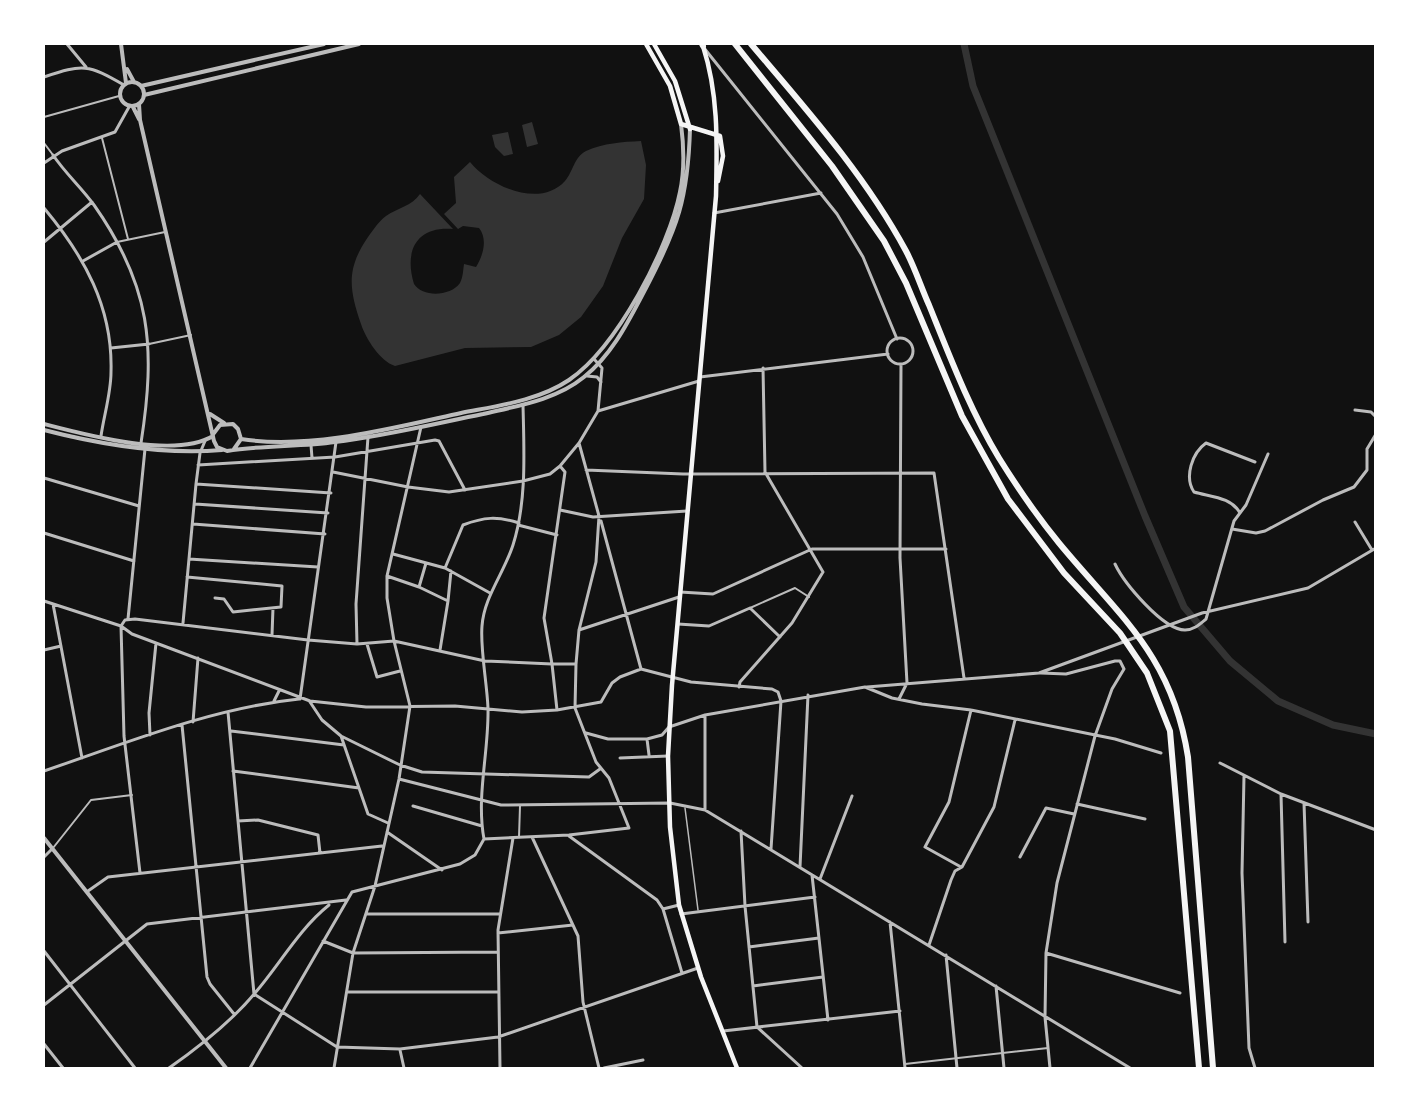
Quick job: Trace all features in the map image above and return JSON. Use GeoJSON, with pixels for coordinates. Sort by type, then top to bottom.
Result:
{"type":"FeatureCollection","features":[{"type":"Feature","properties":{"kind":"highway"},"geometry":{"type":"LineString","coordinates":[[735,44],[838,175],[884,242],[906,283],[962,416],[1008,499],[1064,573],[1125,639],[1147,673],[1170,731],[1199,1068]]}},
{"type":"Feature","properties":{"kind":"highway"},"geometry":{"type":"LineString","coordinates":[[751,44],[816,121],[885,213],[907,253],[979,422],[1023,496],[1058,542],[1134,628],[1165,677],[1179,713],[1188,756],[1213,1068]]}},
{"type":"Feature","properties":{"kind":"main road"},"geometry":{"type":"LineString","coordinates":[[646,44],[670,86],[681,124],[690,129],[717,133]]}},
{"type":"Feature","properties":{"kind":"main road"},"geometry":{"type":"LineString","coordinates":[[654,44],[675,81],[690,129]]}},
{"type":"Feature","properties":{"kind":"main road"},"geometry":{"type":"LineString","coordinates":[[703,45],[715,93],[717,133],[722,140],[723,156],[714,213],[668,756],[670,803],[681,914],[698,968],[737,1068]]}},
{"type":"Feature","properties":{"kind":"street"},"geometry":{"type":"LineString","coordinates":[[67,44],[86,67]]}},
{"type":"Feature","properties":{"kind":"street"},"geometry":{"type":"LineString","coordinates":[[121,44],[126,65],[134,82],[141,86],[144,95],[140,104],[140,120],[217,447],[223,450]]}},
{"type":"Feature","properties":{"kind":"street"},"geometry":{"type":"LineString","coordinates":[[141,86],[324,44]]}},
{"type":"Feature","properties":{"kind":"street"},"geometry":{"type":"LineString","coordinates":[[144,95],[359,44]]}},
{"type":"Feature","properties":{"kind":"street"},"geometry":{"type":"LineString","coordinates":[[703,45],[821,193],[856,243],[889,314],[897,339]]}},
{"type":"Feature","properties":{"kind":"street"},"geometry":{"type":"LineString","coordinates":[[44,117],[119,96],[125,84],[126,65]]}},
{"type":"Feature","properties":{"kind":"street"},"geometry":{"type":"LineString","coordinates":[[44,77],[86,67],[96,69],[125,84],[134,82]]}},
{"type":"Feature","properties":{"kind":"street"},"geometry":{"type":"LineString","coordinates":[[119,96],[140,120]]}},
{"type":"Feature","properties":{"kind":"street"},"geometry":{"type":"LineString","coordinates":[[44,163],[53,155],[116,132],[131,107],[140,104]]}},
{"type":"Feature","properties":{"kind":"street"},"geometry":{"type":"LineString","coordinates":[[241,439],[322,438],[379,430],[508,403],[549,390],[567,381],[594,359],[623,320],[655,259],[676,208],[684,156],[681,124]]}},
{"type":"Feature","properties":{"kind":"street"},"geometry":{"type":"LineString","coordinates":[[44,430],[145,449],[200,453],[336,442],[368,437],[523,405],[557,393],[585,377],[599,363],[628,322],[675,227],[686,194],[690,129]]}},
{"type":"Feature","properties":{"kind":"street"},"geometry":{"type":"LineString","coordinates":[[102,138],[128,239]]}},
{"type":"Feature","properties":{"kind":"street"},"geometry":{"type":"LineString","coordinates":[[44,143],[92,202],[117,242],[135,280],[147,324],[149,345],[149,383],[141,443]]}},
{"type":"Feature","properties":{"kind":"street"},"geometry":{"type":"LineString","coordinates":[[714,213],[821,193]]}},
{"type":"Feature","properties":{"kind":"street"},"geometry":{"type":"LineString","coordinates":[[44,242],[92,202]]}},
{"type":"Feature","properties":{"kind":"street"},"geometry":{"type":"LineString","coordinates":[[44,208],[83,261],[104,312],[111,348],[111,374],[101,436]]}},
{"type":"Feature","properties":{"kind":"street"},"geometry":{"type":"LineString","coordinates":[[83,261],[117,242],[166,231]]}},
{"type":"Feature","properties":{"kind":"street"},"geometry":{"type":"LineString","coordinates":[[111,348],[149,345],[191,335]]}},
{"type":"Feature","properties":{"kind":"street"},"geometry":{"type":"LineString","coordinates":[[897,339],[905,339],[913,348],[911,359],[901,364],[893,362],[888,354],[890,343],[897,339]]}},
{"type":"Feature","properties":{"kind":"street"},"geometry":{"type":"LineString","coordinates":[[598,411],[699,379],[763,368],[888,354]]}},
{"type":"Feature","properties":{"kind":"street"},"geometry":{"type":"LineString","coordinates":[[333,472],[408,487],[449,492],[524,481],[549,474],[560,466],[579,442],[598,411],[602,368],[594,359]]}},
{"type":"Feature","properties":{"kind":"street"},"geometry":{"type":"LineString","coordinates":[[899,699],[908,683],[900,549],[901,364]]}},
{"type":"Feature","properties":{"kind":"street"},"geometry":{"type":"LineString","coordinates":[[739,687],[740,682],[781,638],[823,572],[812,549],[765,472],[763,368]]}},
{"type":"Feature","properties":{"kind":"street"},"geometry":{"type":"LineString","coordinates":[[585,377],[597,377],[601,382]]}},
{"type":"Feature","properties":{"kind":"street"},"geometry":{"type":"LineString","coordinates":[[250,1068],[352,892],[460,864],[475,855],[484,839],[481,802],[488,710],[482,626],[490,593],[512,548],[519,524],[524,481],[523,405]]}},
{"type":"Feature","properties":{"kind":"street"},"geometry":{"type":"LineString","coordinates":[[1355,410],[1371,412],[1376,417]]}},
{"type":"Feature","properties":{"kind":"street"},"geometry":{"type":"LineString","coordinates":[[210,414],[224,423],[233,424],[238,429],[241,439]]}},
{"type":"Feature","properties":{"kind":"street"},"geometry":{"type":"LineString","coordinates":[[183,623],[200,453],[206,441],[224,423]]}},
{"type":"Feature","properties":{"kind":"street"},"geometry":{"type":"LineString","coordinates":[[44,424],[141,443],[178,446],[206,441]]}},
{"type":"Feature","properties":{"kind":"street"},"geometry":{"type":"LineString","coordinates":[[334,1068],[353,954],[375,886],[399,779],[410,706],[394,640],[387,598],[387,576],[422,427]]}},
{"type":"Feature","properties":{"kind":"street"},"geometry":{"type":"LineString","coordinates":[[1232,529],[1256,533],[1265,531],[1323,500],[1354,487],[1367,470],[1367,449],[1376,434]]}},
{"type":"Feature","properties":{"kind":"street"},"geometry":{"type":"LineString","coordinates":[[357,644],[356,604],[368,437]]}},
{"type":"Feature","properties":{"kind":"street"},"geometry":{"type":"LineString","coordinates":[[233,449],[241,439]]}},
{"type":"Feature","properties":{"kind":"street"},"geometry":{"type":"LineString","coordinates":[[198,465],[335,457],[418,441],[439,441],[465,491]]}},
{"type":"Feature","properties":{"kind":"street"},"geometry":{"type":"LineString","coordinates":[[300,699],[318,567],[331,493],[336,442]]}},
{"type":"Feature","properties":{"kind":"street"},"geometry":{"type":"LineString","coordinates":[[579,442],[641,669]]}},
{"type":"Feature","properties":{"kind":"street"},"geometry":{"type":"LineString","coordinates":[[1240,513],[1236,505],[1194,492],[1190,479],[1193,460],[1206,442],[1255,462]]}},
{"type":"Feature","properties":{"kind":"street"},"geometry":{"type":"LineString","coordinates":[[311,444],[312,458]]}},
{"type":"Feature","properties":{"kind":"street"},"geometry":{"type":"LineString","coordinates":[[140,873],[125,744],[121,626],[128,619],[145,449]]}},
{"type":"Feature","properties":{"kind":"street"},"geometry":{"type":"LineString","coordinates":[[1115,564],[1131,588],[1163,620],[1184,630],[1194,628],[1206,619],[1210,611],[1232,529],[1268,454]]}},
{"type":"Feature","properties":{"kind":"street"},"geometry":{"type":"LineString","coordinates":[[557,710],[544,618],[565,472],[560,466]]}},
{"type":"Feature","properties":{"kind":"street"},"geometry":{"type":"LineString","coordinates":[[586,470],[691,473],[930,472],[936,477],[964,678]]}},
{"type":"Feature","properties":{"kind":"street"},"geometry":{"type":"LineString","coordinates":[[44,478],[140,506]]}},
{"type":"Feature","properties":{"kind":"street"},"geometry":{"type":"LineString","coordinates":[[196,484],[331,493]]}},
{"type":"Feature","properties":{"kind":"street"},"geometry":{"type":"LineString","coordinates":[[194,504],[328,513]]}},
{"type":"Feature","properties":{"kind":"street"},"geometry":{"type":"LineString","coordinates":[[560,510],[593,517],[687,511]]}},
{"type":"Feature","properties":{"kind":"street"},"geometry":{"type":"LineString","coordinates":[[446,568],[463,525],[480,518],[497,516],[557,535]]}},
{"type":"Feature","properties":{"kind":"street"},"geometry":{"type":"LineString","coordinates":[[484,839],[569,835],[629,828],[609,778],[600,769],[574,708],[579,630],[591,589],[599,539],[600,516]]}},
{"type":"Feature","properties":{"kind":"street"},"geometry":{"type":"LineString","coordinates":[[1039,673],[1202,613],[1308,588],[1375,549],[1355,522]]}},
{"type":"Feature","properties":{"kind":"street"},"geometry":{"type":"LineString","coordinates":[[193,524],[325,534]]}},
{"type":"Feature","properties":{"kind":"street"},"geometry":{"type":"LineString","coordinates":[[44,533],[134,561]]}},
{"type":"Feature","properties":{"kind":"street"},"geometry":{"type":"LineString","coordinates":[[599,539],[605,538]]}},
{"type":"Feature","properties":{"kind":"street"},"geometry":{"type":"LineString","coordinates":[[579,630],[621,618],[626,613],[680,595],[713,594],[812,549],[946,549]]}},
{"type":"Feature","properties":{"kind":"street"},"geometry":{"type":"LineString","coordinates":[[393,554],[446,568],[490,593]]}},
{"type":"Feature","properties":{"kind":"street"},"geometry":{"type":"LineString","coordinates":[[189,559],[318,567]]}},
{"type":"Feature","properties":{"kind":"street"},"geometry":{"type":"LineString","coordinates":[[419,587],[426,563]]}},
{"type":"Feature","properties":{"kind":"street"},"geometry":{"type":"LineString","coordinates":[[440,650],[451,571]]}},
{"type":"Feature","properties":{"kind":"street"},"geometry":{"type":"LineString","coordinates":[[387,576],[419,587],[448,602]]}},
{"type":"Feature","properties":{"kind":"street"},"geometry":{"type":"LineString","coordinates":[[187,577],[282,586],[281,607],[233,612],[224,599],[215,598]]}},
{"type":"Feature","properties":{"kind":"street"},"geometry":{"type":"LineString","coordinates":[[678,624],[709,626],[795,588],[809,597]]}},
{"type":"Feature","properties":{"kind":"street"},"geometry":{"type":"LineString","coordinates":[[44,601],[121,626],[132,634],[310,701],[366,706],[455,706],[522,712],[557,710],[601,702],[612,683],[620,676],[641,669],[673,677],[739,687],[772,689],[778,692],[781,701],[771,849]]}},
{"type":"Feature","properties":{"kind":"street"},"geometry":{"type":"LineString","coordinates":[[53,604],[82,758]]}},
{"type":"Feature","properties":{"kind":"street"},"geometry":{"type":"LineString","coordinates":[[272,635],[273,608]]}},
{"type":"Feature","properties":{"kind":"street"},"geometry":{"type":"LineString","coordinates":[[750,608],[781,638]]}},
{"type":"Feature","properties":{"kind":"street"},"geometry":{"type":"LineString","coordinates":[[128,619],[183,623],[308,640],[357,644],[394,640],[485,661],[576,664]]}},
{"type":"Feature","properties":{"kind":"street"},"geometry":{"type":"LineString","coordinates":[[150,735],[149,713],[156,643]]}},
{"type":"Feature","properties":{"kind":"street"},"geometry":{"type":"LineString","coordinates":[[367,644],[377,678],[400,671]]}},
{"type":"Feature","properties":{"kind":"street"},"geometry":{"type":"LineString","coordinates":[[44,650],[60,646]]}},
{"type":"Feature","properties":{"kind":"street"},"geometry":{"type":"LineString","coordinates":[[193,722],[198,658]]}},
{"type":"Feature","properties":{"kind":"street"},"geometry":{"type":"LineString","coordinates":[[586,733],[608,739],[647,739],[662,735],[669,727],[705,715],[808,695],[964,678],[1039,673],[1066,674],[1120,661],[1125,669],[1112,689],[1095,736],[1057,883],[1046,954],[1045,1017],[1050,1068]]}},
{"type":"Feature","properties":{"kind":"street"},"geometry":{"type":"LineString","coordinates":[[865,687],[899,699],[971,710],[1095,736],[1161,753]]}},
{"type":"Feature","properties":{"kind":"street"},"geometry":{"type":"LineString","coordinates":[[274,701],[279,691]]}},
{"type":"Feature","properties":{"kind":"street"},"geometry":{"type":"LineString","coordinates":[[800,867],[808,695]]}},
{"type":"Feature","properties":{"kind":"street"},"geometry":{"type":"LineString","coordinates":[[44,771],[150,735],[228,712],[274,701],[300,699]]}},
{"type":"Feature","properties":{"kind":"street"},"geometry":{"type":"LineString","coordinates":[[310,701],[322,720],[340,736],[400,765],[422,772],[589,777],[600,769]]}},
{"type":"Feature","properties":{"kind":"street"},"geometry":{"type":"LineString","coordinates":[[962,867],[925,847],[949,802],[971,710]]}},
{"type":"Feature","properties":{"kind":"street"},"geometry":{"type":"LineString","coordinates":[[228,712],[254,994]]}},
{"type":"Feature","properties":{"kind":"street"},"geometry":{"type":"LineString","coordinates":[[705,715],[705,810]]}},
{"type":"Feature","properties":{"kind":"street"},"geometry":{"type":"LineString","coordinates":[[929,945],[951,880],[956,871],[962,867],[994,807],[1015,720]]}},
{"type":"Feature","properties":{"kind":"street"},"geometry":{"type":"LineString","coordinates":[[182,725],[207,976],[210,984],[234,1014]]}},
{"type":"Feature","properties":{"kind":"street"},"geometry":{"type":"LineString","coordinates":[[231,731],[344,745]]}},
{"type":"Feature","properties":{"kind":"street"},"geometry":{"type":"LineString","coordinates":[[340,736],[368,814],[388,823]]}},
{"type":"Feature","properties":{"kind":"street"},"geometry":{"type":"LineString","coordinates":[[647,739],[649,756]]}},
{"type":"Feature","properties":{"kind":"street"},"geometry":{"type":"LineString","coordinates":[[620,758],[668,756]]}},
{"type":"Feature","properties":{"kind":"street"},"geometry":{"type":"LineString","coordinates":[[1220,763],[1281,794],[1376,830]]}},
{"type":"Feature","properties":{"kind":"street"},"geometry":{"type":"LineString","coordinates":[[233,771],[359,788]]}},
{"type":"Feature","properties":{"kind":"street"},"geometry":{"type":"LineString","coordinates":[[1244,777],[1242,885],[1249,1048],[1255,1068]]}},
{"type":"Feature","properties":{"kind":"street"},"geometry":{"type":"LineString","coordinates":[[399,779],[481,802],[520,806],[670,803],[705,810],[1130,1068]]}},
{"type":"Feature","properties":{"kind":"street"},"geometry":{"type":"LineString","coordinates":[[1281,794],[1285,942]]}},
{"type":"Feature","properties":{"kind":"street"},"geometry":{"type":"LineString","coordinates":[[44,857],[92,800],[132,795]]}},
{"type":"Feature","properties":{"kind":"street"},"geometry":{"type":"LineString","coordinates":[[820,879],[852,796]]}},
{"type":"Feature","properties":{"kind":"street"},"geometry":{"type":"LineString","coordinates":[[1304,803],[1308,922]]}},
{"type":"Feature","properties":{"kind":"street"},"geometry":{"type":"LineString","coordinates":[[1077,804],[1145,819]]}},
{"type":"Feature","properties":{"kind":"street"},"geometry":{"type":"LineString","coordinates":[[413,806],[482,826]]}},
{"type":"Feature","properties":{"kind":"street"},"geometry":{"type":"LineString","coordinates":[[519,837],[520,806]]}},
{"type":"Feature","properties":{"kind":"street"},"geometry":{"type":"LineString","coordinates":[[1020,857],[1046,808],[1074,814]]}},
{"type":"Feature","properties":{"kind":"street"},"geometry":{"type":"LineString","coordinates":[[238,821],[258,820],[318,835],[320,853]]}},
{"type":"Feature","properties":{"kind":"street"},"geometry":{"type":"LineString","coordinates":[[741,830],[745,906],[757,1027],[802,1068]]}},
{"type":"Feature","properties":{"kind":"street"},"geometry":{"type":"LineString","coordinates":[[387,831],[442,870]]}},
{"type":"Feature","properties":{"kind":"street"},"geometry":{"type":"LineString","coordinates":[[569,835],[657,900],[663,909],[682,973]]}},
{"type":"Feature","properties":{"kind":"street"},"geometry":{"type":"LineString","coordinates":[[500,1068],[498,933],[513,837]]}},
{"type":"Feature","properties":{"kind":"street"},"geometry":{"type":"LineString","coordinates":[[532,837],[578,936],[584,1007],[602,1068],[643,1060]]}},
{"type":"Feature","properties":{"kind":"street"},"geometry":{"type":"LineString","coordinates":[[44,838],[88,891],[225,1068]]}},
{"type":"Feature","properties":{"kind":"street"},"geometry":{"type":"LineString","coordinates":[[88,891],[108,877],[383,846]]}},
{"type":"Feature","properties":{"kind":"street"},"geometry":{"type":"LineString","coordinates":[[812,874],[828,1020]]}},
{"type":"Feature","properties":{"kind":"street"},"geometry":{"type":"LineString","coordinates":[[681,914],[815,897]]}},
{"type":"Feature","properties":{"kind":"street"},"geometry":{"type":"LineString","coordinates":[[44,1005],[147,924],[330,904],[346,900]]}},
{"type":"Feature","properties":{"kind":"street"},"geometry":{"type":"LineString","coordinates":[[169,1068],[205,1042],[254,994],[314,916],[330,904]]}},
{"type":"Feature","properties":{"kind":"street"},"geometry":{"type":"LineString","coordinates":[[663,909],[680,905]]}},
{"type":"Feature","properties":{"kind":"street"},"geometry":{"type":"LineString","coordinates":[[367,914],[500,914]]}},
{"type":"Feature","properties":{"kind":"street"},"geometry":{"type":"LineString","coordinates":[[890,922],[905,1066],[1048,1048]]}},
{"type":"Feature","properties":{"kind":"street"},"geometry":{"type":"LineString","coordinates":[[498,933],[573,925]]}},
{"type":"Feature","properties":{"kind":"street"},"geometry":{"type":"LineString","coordinates":[[749,947],[819,938]]}},
{"type":"Feature","properties":{"kind":"street"},"geometry":{"type":"LineString","coordinates":[[323,941],[353,954],[498,952]]}},
{"type":"Feature","properties":{"kind":"street"},"geometry":{"type":"LineString","coordinates":[[44,951],[135,1068]]}},
{"type":"Feature","properties":{"kind":"street"},"geometry":{"type":"LineString","coordinates":[[1046,954],[1180,993]]}},
{"type":"Feature","properties":{"kind":"street"},"geometry":{"type":"LineString","coordinates":[[946,956],[957,1068]]}},
{"type":"Feature","properties":{"kind":"street"},"geometry":{"type":"LineString","coordinates":[[254,994],[284,1011],[337,1047],[400,1049],[498,1037],[698,968]]}},
{"type":"Feature","properties":{"kind":"street"},"geometry":{"type":"LineString","coordinates":[[753,986],[823,977]]}},
{"type":"Feature","properties":{"kind":"street"},"geometry":{"type":"LineString","coordinates":[[996,986],[1004,1068]]}},
{"type":"Feature","properties":{"kind":"street"},"geometry":{"type":"LineString","coordinates":[[346,992],[498,993]]}},
{"type":"Feature","properties":{"kind":"street"},"geometry":{"type":"LineString","coordinates":[[722,1031],[900,1011]]}},
{"type":"Feature","properties":{"kind":"street"},"geometry":{"type":"LineString","coordinates":[[44,1044],[63,1068]]}},
{"type":"Feature","properties":{"kind":"street"},"geometry":{"type":"LineString","coordinates":[[400,1049],[404,1068]]}},
{"type":"Feature","properties":{"kind":"lane"},"geometry":{"type":"LineString","coordinates":[[684,806],[698,911]]}},
{"type":"Feature","properties":{"kind":"shaded area"},"geometry":{"type":"Polygon","coordinates":[[[532,122],[538,144],[527,147],[522,125],[532,122]]]}},
{"type":"Feature","properties":{"kind":"shaded area"},"geometry":{"type":"Polygon","coordinates":[[[508,132],[513,154],[504,156],[495,147],[492,135],[508,132]]]}},
{"type":"Feature","properties":{"kind":"shaded area"},"geometry":{"type":"Polygon","coordinates":[[[641,141],[646,165],[644,199],[622,238],[603,286],[581,317],[559,335],[531,347],[465,348],[395,366],[374,349],[363,330],[357,312],[352,279],[353,269],[361,248],[386,216],[409,204],[420,194],[453,229],[440,229],[422,236],[412,251],[411,272],[414,284],[424,292],[444,293],[460,283],[464,264],[476,267],[484,248],[482,232],[479,228],[463,226],[458,229],[444,214],[456,203],[454,177],[470,162],[489,179],[502,186],[529,194],[542,193],[555,189],[565,181],[576,161],[586,151],[620,142],[641,141]]]}},
{"type":"Feature","properties":{"kind":"waterway"},"geometry":{"type":"LineString","coordinates":[[964,44],[973,86],[1145,516],[1184,607],[1230,661],[1278,701],[1333,725],[1376,734]]}}]}
